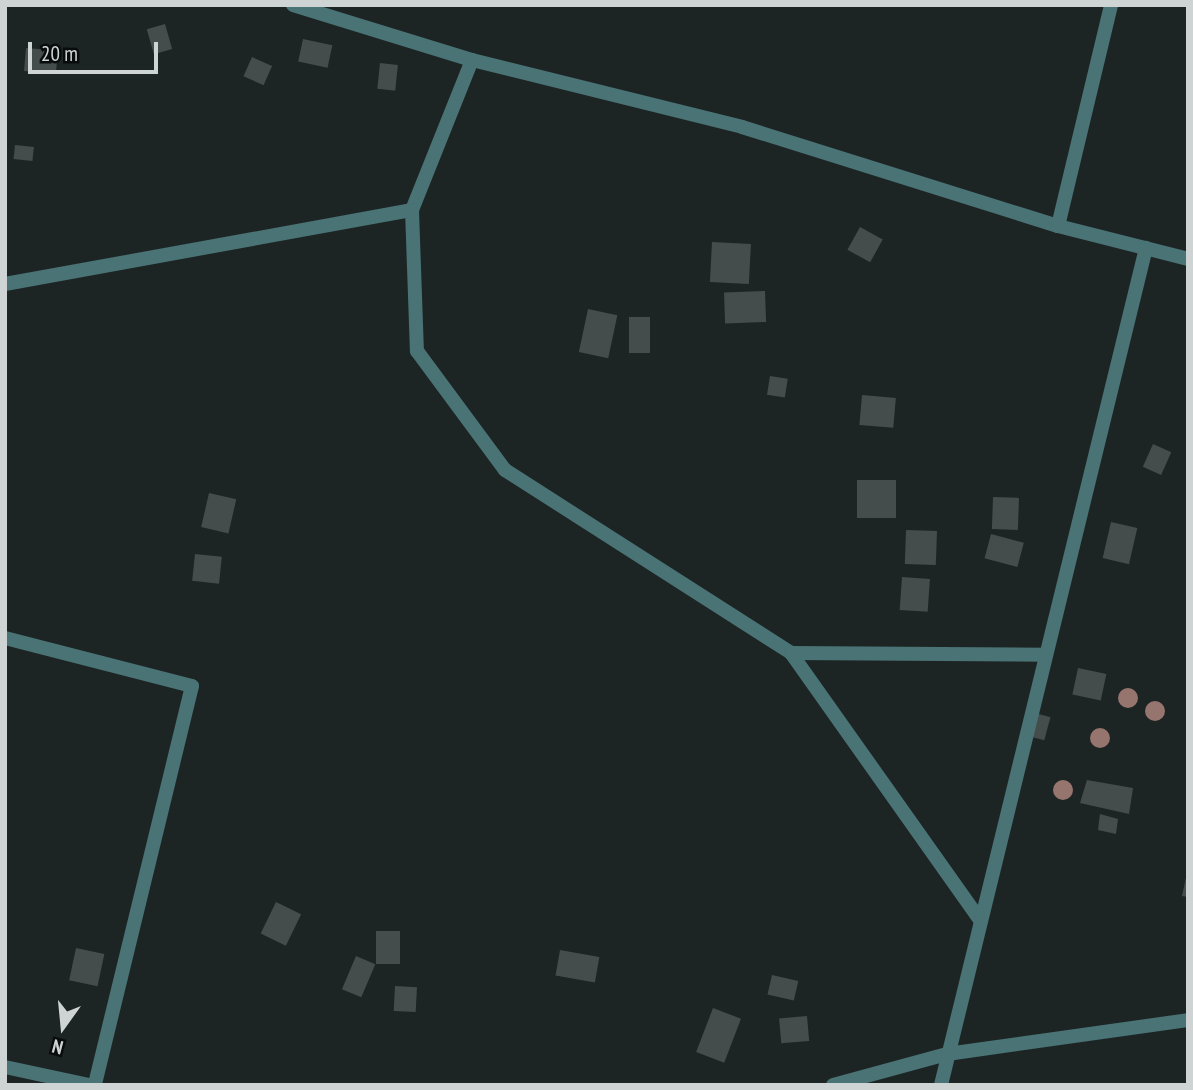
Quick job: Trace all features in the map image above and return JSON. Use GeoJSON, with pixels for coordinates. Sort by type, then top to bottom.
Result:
{"type":"FeatureCollection","features":[{"type":"Feature","properties":{"kind":"street"},"geometry":{"type":"LineString","coordinates":[[293,5],[472,60],[742,127],[1058,226],[1188,259]]}},
{"type":"Feature","properties":{"kind":"street"},"geometry":{"type":"LineString","coordinates":[[1058,226],[1111,5]]}},
{"type":"Feature","properties":{"kind":"street"},"geometry":{"type":"LineString","coordinates":[[472,60],[412,210],[417,351],[505,470],[791,653],[980,920]]}},
{"type":"Feature","properties":{"kind":"street"},"geometry":{"type":"LineString","coordinates":[[5,284],[412,210]]}},
{"type":"Feature","properties":{"kind":"street"},"geometry":{"type":"LineString","coordinates":[[941,1085],[1146,248]]}},
{"type":"Feature","properties":{"kind":"street"},"geometry":{"type":"LineString","coordinates":[[5,638],[192,686],[94,1085]]}},
{"type":"Feature","properties":{"kind":"street"},"geometry":{"type":"LineString","coordinates":[[791,653],[1046,654]]}},
{"type":"Feature","properties":{"kind":"street"},"geometry":{"type":"LineString","coordinates":[[833,1085],[947,1054],[1188,1020]]}},
{"type":"Feature","properties":{"kind":"street"},"geometry":{"type":"LineString","coordinates":[[5,1067],[88,1085]]}},
{"type":"Feature","properties":{"kind":"building"},"geometry":{"type":"Polygon","coordinates":[[[165,24],[172,49],[154,54],[147,29],[165,24]]]}},
{"type":"Feature","properties":{"kind":"building"},"geometry":{"type":"Polygon","coordinates":[[[303,39],[332,45],[328,68],[298,61],[303,39]]]}},
{"type":"Feature","properties":{"kind":"building"},"geometry":{"type":"Polygon","coordinates":[[[26,48],[58,51],[56,74],[24,71],[26,48]]]}},
{"type":"Feature","properties":{"kind":"building"},"geometry":{"type":"Polygon","coordinates":[[[252,57],[272,66],[264,85],[243,76],[252,57]]]}},
{"type":"Feature","properties":{"kind":"building"},"geometry":{"type":"Polygon","coordinates":[[[380,63],[398,65],[395,91],[377,89],[380,63]]]}},
{"type":"Feature","properties":{"kind":"building"},"geometry":{"type":"Polygon","coordinates":[[[15,145],[34,147],[32,161],[14,159],[15,145]]]}},
{"type":"Feature","properties":{"kind":"building"},"geometry":{"type":"Polygon","coordinates":[[[860,227],[883,240],[870,262],[847,250],[860,227]]]}},
{"type":"Feature","properties":{"kind":"building"},"geometry":{"type":"Polygon","coordinates":[[[712,242],[751,244],[749,284],[710,282],[712,242]]]}},
{"type":"Feature","properties":{"kind":"building"},"geometry":{"type":"Polygon","coordinates":[[[765,291],[766,322],[725,323],[724,292],[765,291]]]}},
{"type":"Feature","properties":{"kind":"building"},"geometry":{"type":"Polygon","coordinates":[[[588,309],[617,315],[608,358],[579,352],[588,309]]]}},
{"type":"Feature","properties":{"kind":"building"},"geometry":{"type":"Polygon","coordinates":[[[629,317],[650,317],[650,353],[629,353],[629,317]]]}},
{"type":"Feature","properties":{"kind":"building"},"geometry":{"type":"Polygon","coordinates":[[[770,376],[788,379],[785,398],[767,395],[770,376]]]}},
{"type":"Feature","properties":{"kind":"building"},"geometry":{"type":"Polygon","coordinates":[[[862,395],[896,398],[893,428],[859,425],[862,395]]]}},
{"type":"Feature","properties":{"kind":"building"},"geometry":{"type":"Polygon","coordinates":[[[1153,444],[1171,452],[1161,475],[1143,467],[1153,444]]]}},
{"type":"Feature","properties":{"kind":"building"},"geometry":{"type":"Polygon","coordinates":[[[857,480],[896,480],[896,518],[857,518],[857,480]]]}},
{"type":"Feature","properties":{"kind":"building"},"geometry":{"type":"Polygon","coordinates":[[[209,493],[236,499],[228,533],[201,527],[209,493]]]}},
{"type":"Feature","properties":{"kind":"building"},"geometry":{"type":"Polygon","coordinates":[[[993,497],[1019,498],[1018,530],[992,529],[993,497]]]}},
{"type":"Feature","properties":{"kind":"building"},"geometry":{"type":"Polygon","coordinates":[[[1111,522],[1137,528],[1129,564],[1103,558],[1111,522]]]}},
{"type":"Feature","properties":{"kind":"building"},"geometry":{"type":"Polygon","coordinates":[[[906,530],[937,531],[936,565],[905,564],[906,530]]]}},
{"type":"Feature","properties":{"kind":"building"},"geometry":{"type":"Polygon","coordinates":[[[991,534],[1024,543],[1017,567],[985,558],[991,534]]]}},
{"type":"Feature","properties":{"kind":"building"},"geometry":{"type":"Polygon","coordinates":[[[195,554],[222,557],[219,584],[192,581],[195,554]]]}},
{"type":"Feature","properties":{"kind":"building"},"geometry":{"type":"Polygon","coordinates":[[[902,577],[930,579],[928,612],[900,610],[902,577]]]}},
{"type":"Feature","properties":{"kind":"building"},"geometry":{"type":"Polygon","coordinates":[[[1078,668],[1106,674],[1101,700],[1072,694],[1078,668]]]}},
{"type":"Feature","properties":{"kind":"building"},"geometry":{"type":"Polygon","coordinates":[[[1035,713],[1050,717],[1044,740],[1029,736],[1035,713]]]}},
{"type":"Feature","properties":{"kind":"building"},"geometry":{"type":"Polygon","coordinates":[[[1087,780],[1133,788],[1129,814],[1080,803],[1087,780]]]}},
{"type":"Feature","properties":{"kind":"building"},"geometry":{"type":"Polygon","coordinates":[[[1100,814],[1118,819],[1116,834],[1098,830],[1100,814]]]}},
{"type":"Feature","properties":{"kind":"building"},"geometry":{"type":"Polygon","coordinates":[[[1188,873],[1188,897],[1182,896],[1188,873]]]}},
{"type":"Feature","properties":{"kind":"building"},"geometry":{"type":"Polygon","coordinates":[[[276,902],[301,914],[286,946],[261,933],[276,902]]]}},
{"type":"Feature","properties":{"kind":"building"},"geometry":{"type":"Polygon","coordinates":[[[376,931],[400,931],[400,964],[376,964],[376,931]]]}},
{"type":"Feature","properties":{"kind":"building"},"geometry":{"type":"Polygon","coordinates":[[[76,948],[104,954],[98,986],[69,980],[76,948]]]}},
{"type":"Feature","properties":{"kind":"building"},"geometry":{"type":"Polygon","coordinates":[[[560,950],[599,957],[595,983],[555,976],[560,950]]]}},
{"type":"Feature","properties":{"kind":"building"},"geometry":{"type":"Polygon","coordinates":[[[356,956],[375,964],[361,997],[342,989],[356,956]]]}},
{"type":"Feature","properties":{"kind":"building"},"geometry":{"type":"Polygon","coordinates":[[[772,975],[798,981],[794,1001],[768,994],[772,975]]]}},
{"type":"Feature","properties":{"kind":"building"},"geometry":{"type":"Polygon","coordinates":[[[395,986],[417,987],[416,1012],[394,1011],[395,986]]]}},
{"type":"Feature","properties":{"kind":"building"},"geometry":{"type":"Polygon","coordinates":[[[713,1008],[741,1019],[724,1063],[696,1052],[713,1008]]]}},
{"type":"Feature","properties":{"kind":"building"},"geometry":{"type":"Polygon","coordinates":[[[807,1016],[809,1041],[781,1043],[779,1018],[807,1016]]]}}]}
